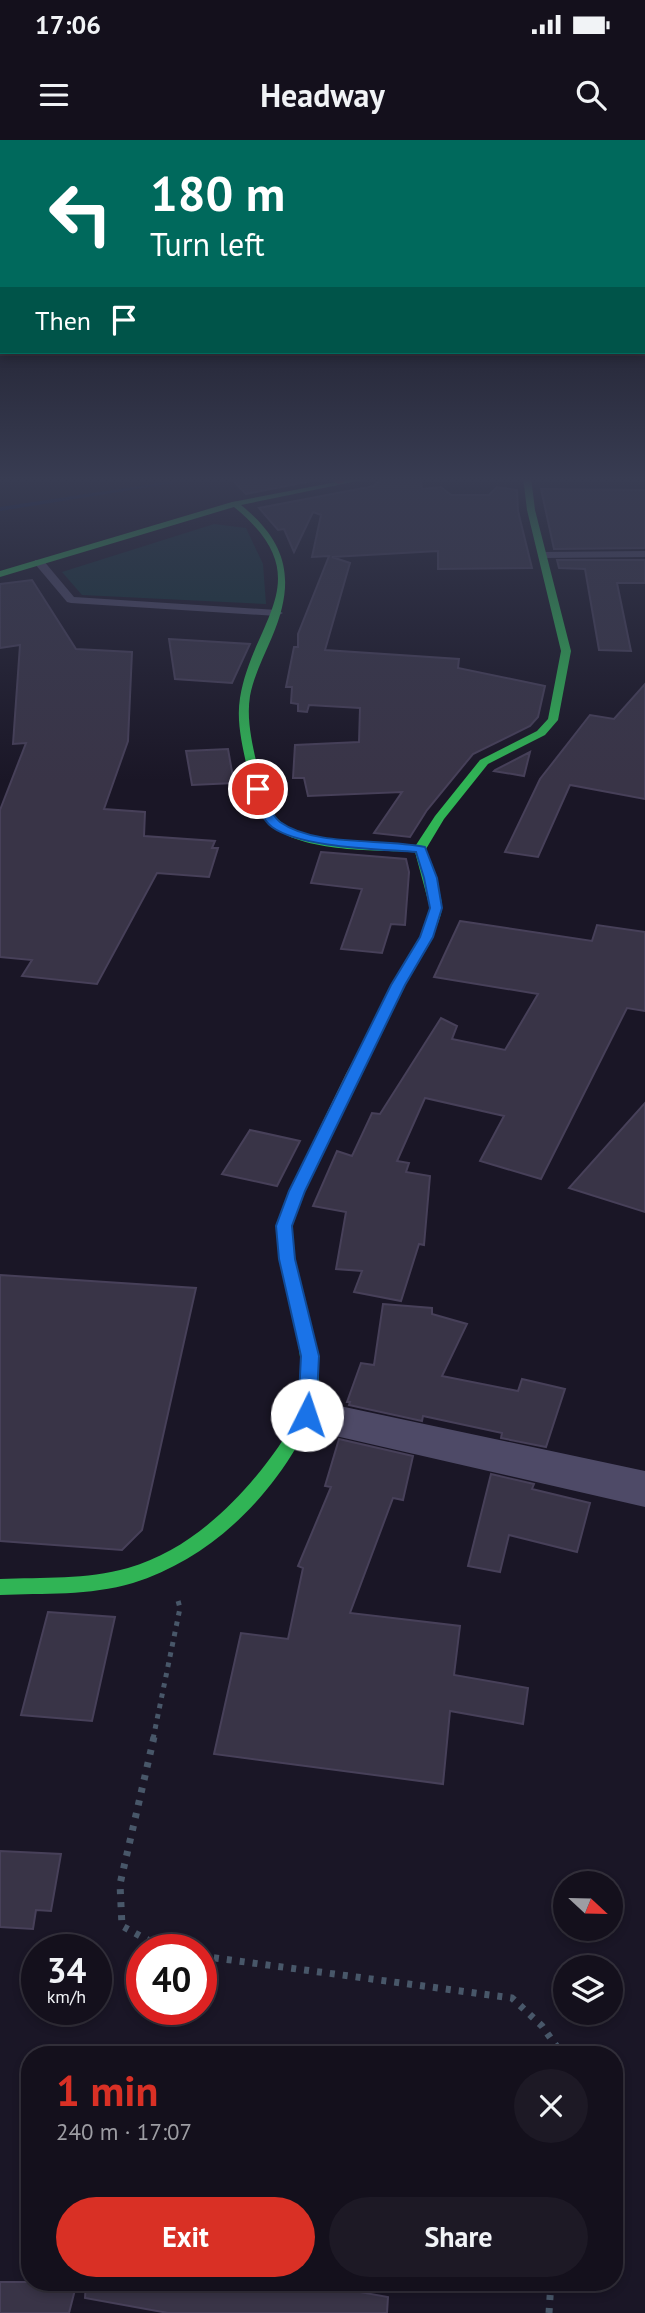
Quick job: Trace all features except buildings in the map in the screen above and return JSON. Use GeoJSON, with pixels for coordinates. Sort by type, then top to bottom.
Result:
{"type":"FeatureCollection","features":[{"type":"Feature","properties":{"kind":"street"},"geometry":{"type":"LineString","coordinates":[[284,578],[277,613],[256,658],[244,700],[253,773],[262,805],[274,824],[294,834],[420,849]]}},
{"type":"Feature","properties":{"kind":"street"},"geometry":{"type":"LineString","coordinates":[[420,849],[439,818],[484,761],[541,733],[552,720],[566,651],[549,578]]}},
{"type":"Feature","properties":{"kind":"street"},"geometry":{"type":"LineString","coordinates":[[0,1587],[102,1583],[166,1563],[201,1541],[246,1502],[280,1459],[307,1415],[310,1356],[287,1259],[284,1226],[297,1191],[348,1086],[398,985],[426,937],[436,908],[420,849]]}},
{"type":"Feature","properties":{"kind":"street"},"geometry":{"type":"LineString","coordinates":[[307,1415],[645,1489]]}},
{"type":"Feature","properties":{"kind":"lane"},"geometry":{"type":"LineString","coordinates":[[53,578],[71,600],[277,613]]}},
{"type":"Feature","properties":{"kind":"path"},"geometry":{"type":"LineString","coordinates":[[137,1934],[122,1926],[120,1884],[168,1674],[180,1608],[166,1563]]}},
{"type":"Feature","properties":{"kind":"path"},"geometry":{"type":"LineString","coordinates":[[217,1958],[512,1998],[542,2026],[556,2046]]}},
{"type":"Feature","properties":{"kind":"path"},"geometry":{"type":"LineString","coordinates":[[549,2313],[550,2291]]}},
{"type":"Feature","properties":{"kind":"green space"},"geometry":{"type":"Polygon","coordinates":[[[68,578],[264,578],[266,604],[82,595],[68,578]]]}},
{"type":"Feature","properties":{"kind":"traffic: fast"},"geometry":{"type":"LineString","coordinates":[[282,578],[276,613],[252,673],[244,707],[244,727],[263,807],[277,825],[315,840],[420,849]]}},
{"type":"Feature","properties":{"kind":"traffic: fast"},"geometry":{"type":"LineString","coordinates":[[407,970],[426,937],[436,908],[420,849],[439,818],[484,762],[541,733],[553,720],[566,651],[548,578]]}},
{"type":"Feature","properties":{"kind":"traffic: fast"},"geometry":{"type":"LineString","coordinates":[[0,1587],[89,1584],[130,1575],[185,1551],[232,1515],[272,1470],[306,1417],[310,1373],[299,1308]]}},
{"type":"Feature","properties":{"kind":"traffic: slow"},"geometry":{"type":"LineString","coordinates":[[299,1308],[287,1259],[284,1226],[297,1191],[353,1074],[407,970]]}},
{"type":"Feature","properties":{"kind":"route"},"geometry":{"type":"LineString","coordinates":[[258,789],[262,805],[274,824],[294,834],[420,849],[436,908],[426,937],[398,985],[353,1074],[297,1191],[284,1226],[287,1259],[310,1356],[307,1415]]}}]}
